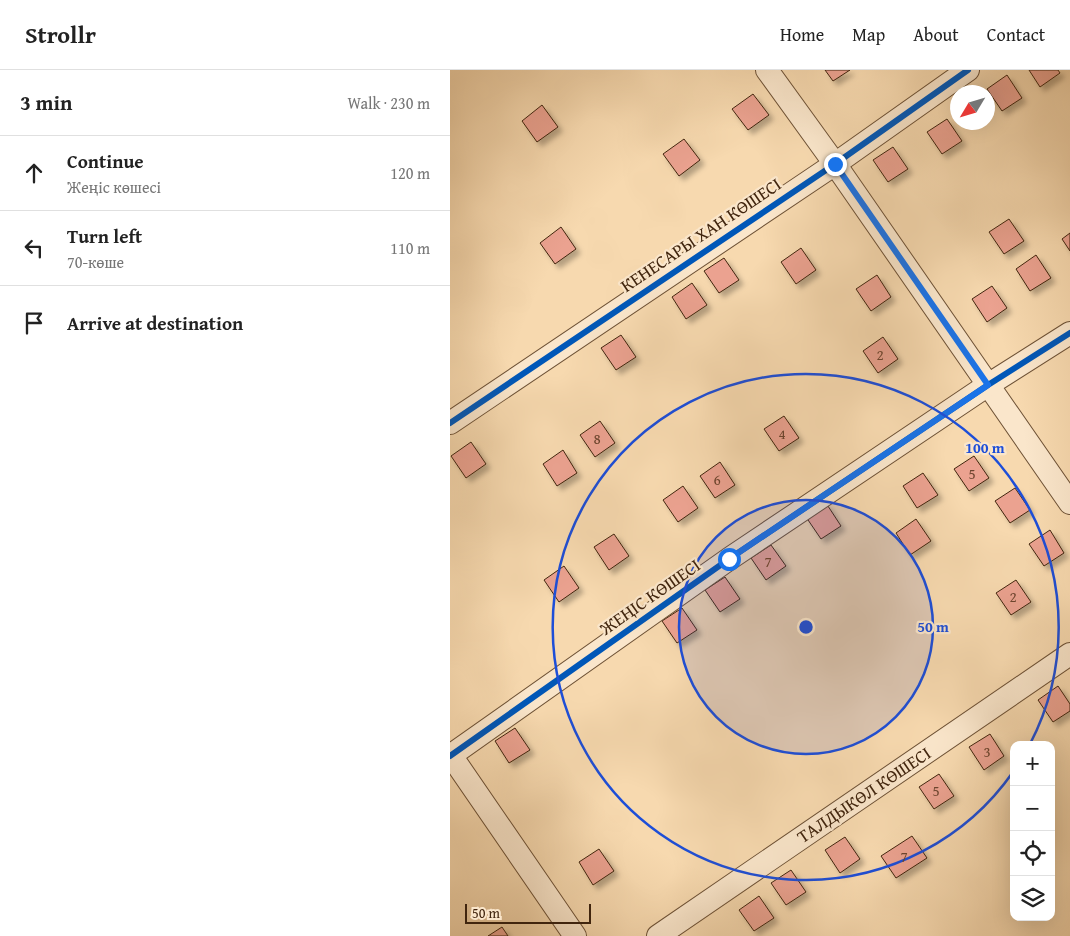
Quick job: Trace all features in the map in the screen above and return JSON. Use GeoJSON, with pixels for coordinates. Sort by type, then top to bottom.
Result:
{"type":"FeatureCollection","features":[{"type":"Feature","properties":{"kind":"street"},"geometry":{"type":"LineString","coordinates":[[767,70],[835,164],[1070,503]]}},
{"type":"Feature","properties":{"kind":"street","name":"КЕНЕСАРЫ ХАН КӨШЕСІ"},"geometry":{"type":"LineString","coordinates":[[450,423],[835,164],[968,70]]}},
{"type":"Feature","properties":{"kind":"street","name":"ЖЕҢІС КӨШЕСІ"},"geometry":{"type":"LineString","coordinates":[[450,755],[729,559],[988,385],[1070,333]]}},
{"type":"Feature","properties":{"kind":"street","name":"ТАЛДЫКӨЛ КӨШЕСІ"},"geometry":{"type":"LineString","coordinates":[[658,936],[1070,654]]}},
{"type":"Feature","properties":{"kind":"street"},"geometry":{"type":"LineString","coordinates":[[450,755],[575,936]]}},
{"type":"Feature","properties":{"kind":"building"},"geometry":{"type":"Polygon","coordinates":[[[825,70],[850,70],[833,81],[825,70]]]}},
{"type":"Feature","properties":{"kind":"building"},"geometry":{"type":"Polygon","coordinates":[[[1029,70],[1058,70],[1060,73],[1040,87],[1029,70]]]}},
{"type":"Feature","properties":{"kind":"building"},"geometry":{"type":"Polygon","coordinates":[[[1007,75],[1022,98],[1002,111],[995,101],[995,85],[993,85],[1007,75]]]}},
{"type":"Feature","properties":{"kind":"building"},"geometry":{"type":"Polygon","coordinates":[[[753,94],[769,115],[748,130],[732,109],[753,94]]]}},
{"type":"Feature","properties":{"kind":"building"},"geometry":{"type":"Polygon","coordinates":[[[542,105],[558,127],[537,142],[522,121],[542,105]]]}},
{"type":"Feature","properties":{"kind":"building"},"geometry":{"type":"Polygon","coordinates":[[[947,119],[950,123],[950,130],[954,130],[962,141],[942,154],[927,132],[947,119]]]}},
{"type":"Feature","properties":{"kind":"building"},"geometry":{"type":"Polygon","coordinates":[[[684,139],[700,160],[679,176],[663,154],[684,139]]]}},
{"type":"Feature","properties":{"kind":"building"},"geometry":{"type":"Polygon","coordinates":[[[893,147],[908,169],[888,182],[873,160],[893,147]]]}},
{"type":"Feature","properties":{"kind":"building"},"geometry":{"type":"Polygon","coordinates":[[[1009,219],[1024,241],[1004,254],[989,232],[1009,219]]]}},
{"type":"Feature","properties":{"kind":"building"},"geometry":{"type":"Polygon","coordinates":[[[561,227],[576,249],[555,264],[540,243],[561,227]]]}},
{"type":"Feature","properties":{"kind":"building"},"geometry":{"type":"Polygon","coordinates":[[[1070,233],[1070,251],[1062,239],[1070,233]]]}},
{"type":"Feature","properties":{"kind":"building"},"geometry":{"type":"Polygon","coordinates":[[[801,248],[816,270],[796,284],[781,262],[801,248]]]}},
{"type":"Feature","properties":{"kind":"building"},"geometry":{"type":"Polygon","coordinates":[[[1036,255],[1051,278],[1030,291],[1016,269],[1036,255]]]}},
{"type":"Feature","properties":{"kind":"building"},"geometry":{"type":"Polygon","coordinates":[[[724,258],[739,280],[719,293],[704,271],[724,258]]]}},
{"type":"Feature","properties":{"kind":"building"},"geometry":{"type":"Polygon","coordinates":[[[877,275],[891,297],[871,311],[856,289],[877,275]]]}},
{"type":"Feature","properties":{"kind":"building"},"geometry":{"type":"Polygon","coordinates":[[[692,283],[707,305],[686,319],[672,297],[692,283]]]}},
{"type":"Feature","properties":{"kind":"building"},"geometry":{"type":"Polygon","coordinates":[[[992,286],[1007,308],[987,322],[972,299],[992,286]]]}},
{"type":"Feature","properties":{"kind":"building"},"geometry":{"type":"Polygon","coordinates":[[[621,335],[636,357],[616,370],[601,348],[621,335]]]}},
{"type":"Feature","properties":{"kind":"building"},"geometry":{"type":"Polygon","coordinates":[[[883,337],[898,359],[878,373],[863,351],[883,337]]]}},
{"type":"Feature","properties":{"kind":"building"},"geometry":{"type":"Polygon","coordinates":[[[784,416],[799,438],[779,451],[764,429],[784,416]]]}},
{"type":"Feature","properties":{"kind":"building"},"geometry":{"type":"Polygon","coordinates":[[[600,421],[615,443],[595,457],[580,435],[600,421]]]}},
{"type":"Feature","properties":{"kind":"building"},"geometry":{"type":"Polygon","coordinates":[[[471,442],[486,464],[466,478],[451,456],[471,442]]]}},
{"type":"Feature","properties":{"kind":"building"},"geometry":{"type":"Polygon","coordinates":[[[563,450],[577,473],[557,486],[543,464],[563,450]]]}},
{"type":"Feature","properties":{"kind":"building"},"geometry":{"type":"Polygon","coordinates":[[[974,456],[989,478],[969,491],[954,469],[974,456]]]}},
{"type":"Feature","properties":{"kind":"building"},"geometry":{"type":"Polygon","coordinates":[[[720,462],[735,485],[715,498],[700,476],[720,462]]]}},
{"type":"Feature","properties":{"kind":"building"},"geometry":{"type":"Polygon","coordinates":[[[923,473],[938,495],[917,508],[903,486],[923,473]]]}},
{"type":"Feature","properties":{"kind":"building"},"geometry":{"type":"Polygon","coordinates":[[[683,486],[698,508],[678,522],[663,500],[683,486]]]}},
{"type":"Feature","properties":{"kind":"building"},"geometry":{"type":"Polygon","coordinates":[[[1015,488],[1030,510],[1010,523],[995,501],[1015,488]]]}},
{"type":"Feature","properties":{"kind":"building"},"geometry":{"type":"Polygon","coordinates":[[[826,503],[841,526],[821,539],[806,517],[826,503]]]}},
{"type":"Feature","properties":{"kind":"building"},"geometry":{"type":"Polygon","coordinates":[[[916,519],[931,541],[910,555],[896,533],[916,519]]]}},
{"type":"Feature","properties":{"kind":"building"},"geometry":{"type":"Polygon","coordinates":[[[1050,530],[1064,553],[1044,566],[1029,544],[1050,530]]]}},
{"type":"Feature","properties":{"kind":"building"},"geometry":{"type":"Polygon","coordinates":[[[614,534],[629,556],[609,570],[594,547],[614,534]]]}},
{"type":"Feature","properties":{"kind":"building"},"geometry":{"type":"Polygon","coordinates":[[[771,545],[786,566],[766,580],[751,558],[771,545]]]}},
{"type":"Feature","properties":{"kind":"building"},"geometry":{"type":"Polygon","coordinates":[[[564,566],[579,588],[559,602],[544,580],[564,566]]]}},
{"type":"Feature","properties":{"kind":"building"},"geometry":{"type":"Polygon","coordinates":[[[725,577],[740,599],[720,612],[705,590],[725,577]]]}},
{"type":"Feature","properties":{"kind":"building"},"geometry":{"type":"Polygon","coordinates":[[[1016,580],[1031,602],[1011,615],[996,593],[1016,580]]]}},
{"type":"Feature","properties":{"kind":"building"},"geometry":{"type":"Polygon","coordinates":[[[682,608],[697,630],[677,643],[662,621],[682,608]]]}},
{"type":"Feature","properties":{"kind":"building"},"geometry":{"type":"Polygon","coordinates":[[[1058,686],[1070,704],[1070,711],[1053,722],[1038,700],[1058,686]]]}},
{"type":"Feature","properties":{"kind":"building"},"geometry":{"type":"Polygon","coordinates":[[[515,728],[530,750],[509,763],[495,741],[515,728]]]}},
{"type":"Feature","properties":{"kind":"building"},"geometry":{"type":"Polygon","coordinates":[[[990,734],[1004,756],[984,770],[969,747],[990,734]]]}},
{"type":"Feature","properties":{"kind":"building"},"geometry":{"type":"Polygon","coordinates":[[[939,774],[954,796],[934,809],[919,787],[939,774]]]}},
{"type":"Feature","properties":{"kind":"building"},"geometry":{"type":"Polygon","coordinates":[[[912,836],[927,858],[896,878],[881,856],[912,836]]]}},
{"type":"Feature","properties":{"kind":"building"},"geometry":{"type":"Polygon","coordinates":[[[845,837],[860,859],[840,873],[825,850],[845,837]]]}},
{"type":"Feature","properties":{"kind":"building"},"geometry":{"type":"Polygon","coordinates":[[[599,849],[614,871],[593,885],[579,862],[599,849]]]}},
{"type":"Feature","properties":{"kind":"building"},"geometry":{"type":"Polygon","coordinates":[[[791,870],[806,892],[786,905],[771,883],[791,870]]]}},
{"type":"Feature","properties":{"kind":"building"},"geometry":{"type":"Polygon","coordinates":[[[759,896],[774,918],[754,931],[739,910],[759,896]]]}},
{"type":"Feature","properties":{"kind":"building"},"geometry":{"type":"Polygon","coordinates":[[[502,927],[508,936],[488,936],[502,927]]]}},
{"type":"Feature","properties":{"kind":"cycle path"},"geometry":{"type":"LineString","coordinates":[[450,423],[835,164],[968,70]]}},
{"type":"Feature","properties":{"kind":"cycle path"},"geometry":{"type":"LineString","coordinates":[[450,756],[729,559],[988,385],[1070,333]]}},
{"type":"Feature","properties":{"kind":"route"},"geometry":{"type":"LineString","coordinates":[[729,559],[988,385],[835,164]]}}]}
